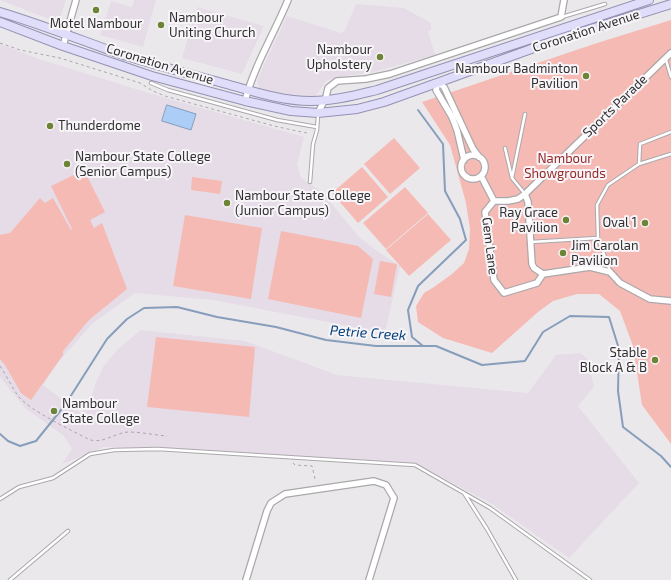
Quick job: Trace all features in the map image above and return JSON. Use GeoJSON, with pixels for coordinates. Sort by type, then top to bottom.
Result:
{"type":"FeatureCollection","features":[{"type":"Feature","properties":{"kind":"main road","name":"Coronation Avenue"},"geometry":{"type":"LineString","coordinates":[[0,12],[119,53],[248,90],[282,98],[324,101],[377,90],[649,0]]}},
{"type":"Feature","properties":{"kind":"main road","name":"Coronation Avenue"},"geometry":{"type":"LineString","coordinates":[[0,22],[152,76],[245,101],[291,111],[318,113],[357,109],[384,102],[559,39],[671,4]]}},
{"type":"Feature","properties":{"kind":"street"},"geometry":{"type":"LineString","coordinates":[[64,46],[76,0]]}},
{"type":"Feature","properties":{"kind":"street"},"geometry":{"type":"LineString","coordinates":[[245,101],[248,90],[288,0]]}},
{"type":"Feature","properties":{"kind":"street"},"geometry":{"type":"LineString","coordinates":[[561,17],[564,0]]}},
{"type":"Feature","properties":{"kind":"street","name":"Coronation Avenue"},"geometry":{"type":"LineString","coordinates":[[318,113],[328,88],[337,81],[366,79],[390,74],[561,17]]}},
{"type":"Feature","properties":{"kind":"street","name":"Sports Parade"},"geometry":{"type":"LineString","coordinates":[[525,194],[671,53]]}},
{"type":"Feature","properties":{"kind":"street"},"geometry":{"type":"LineString","coordinates":[[434,71],[438,82],[444,87],[473,149],[484,162],[485,170],[481,176],[478,178],[470,178],[464,174],[461,167],[464,160],[469,156],[476,155],[479,157]]}},
{"type":"Feature","properties":{"kind":"street"},"geometry":{"type":"LineString","coordinates":[[438,82],[436,90],[452,116],[464,160]]}},
{"type":"Feature","properties":{"kind":"street"},"geometry":{"type":"LineString","coordinates":[[481,176],[494,201],[518,199],[525,194],[528,202],[532,264],[534,268],[543,274],[590,267],[610,272],[620,283],[650,299],[671,301]]}},
{"type":"Feature","properties":{"kind":"street","name":"Gem Lane"},"geometry":{"type":"LineString","coordinates":[[494,201],[485,212],[494,280],[504,293],[536,283],[543,274]]}},
{"type":"Feature","properties":{"kind":"street"},"geometry":{"type":"LineString","coordinates":[[246,580],[266,511],[271,503],[285,494],[374,481],[386,485],[394,498],[369,580]]}},
{"type":"Feature","properties":{"kind":"lane","name":"Coronation Avenue"},"geometry":{"type":"LineString","coordinates":[[561,17],[605,4]]}},
{"type":"Feature","properties":{"kind":"lane"},"geometry":{"type":"LineString","coordinates":[[665,58],[671,77]]}},
{"type":"Feature","properties":{"kind":"lane"},"geometry":{"type":"LineString","coordinates":[[151,83],[168,90],[277,120],[317,127]]}},
{"type":"Feature","properties":{"kind":"lane"},"geometry":{"type":"LineString","coordinates":[[310,182],[313,144],[317,127],[318,113]]}},
{"type":"Feature","properties":{"kind":"lane"},"geometry":{"type":"LineString","coordinates":[[512,178],[525,114]]}},
{"type":"Feature","properties":{"kind":"lane"},"geometry":{"type":"LineString","coordinates":[[639,164],[640,144],[671,132]]}},
{"type":"Feature","properties":{"kind":"lane"},"geometry":{"type":"LineString","coordinates":[[505,148],[512,178],[525,194]]}},
{"type":"Feature","properties":{"kind":"lane"},"geometry":{"type":"LineString","coordinates":[[610,272],[598,238],[598,205],[608,185],[639,164],[671,154]]}},
{"type":"Feature","properties":{"kind":"lane"},"geometry":{"type":"LineString","coordinates":[[531,242],[598,238]]}},
{"type":"Feature","properties":{"kind":"lane"},"geometry":{"type":"LineString","coordinates":[[0,499],[19,487],[53,478],[90,454],[114,450],[158,449],[415,465],[490,508],[590,580]]}},
{"type":"Feature","properties":{"kind":"lane"},"geometry":{"type":"LineString","coordinates":[[464,493],[487,529],[516,580]]}},
{"type":"Feature","properties":{"kind":"lane"},"geometry":{"type":"LineString","coordinates":[[10,580],[68,531]]}},
{"type":"Feature","properties":{"kind":"path"},"geometry":{"type":"LineString","coordinates":[[0,366],[23,401],[49,418],[94,442],[126,432],[167,436]]}},
{"type":"Feature","properties":{"kind":"path"},"geometry":{"type":"LineString","coordinates":[[289,458],[295,465],[312,466],[315,479]]}},
{"type":"Feature","properties":{"kind":"shaded area"},"geometry":{"type":"Polygon","coordinates":[[[0,0],[66,0],[60,18],[54,21],[0,0]]]}},
{"type":"Feature","properties":{"kind":"shaded area"},"geometry":{"type":"Polygon","coordinates":[[[134,0],[156,0],[143,47],[100,35],[111,1],[132,7],[134,0]]]}},
{"type":"Feature","properties":{"kind":"shaded area"},"geometry":{"type":"Polygon","coordinates":[[[356,4],[404,8],[431,23],[431,30],[428,31],[435,55],[374,72],[331,79],[326,81],[316,95],[307,99],[277,94],[259,88],[257,80],[287,16],[341,33],[345,30],[356,4]]]}},
{"type":"Feature","properties":{"kind":"shaded area"},"geometry":{"type":"Polygon","coordinates":[[[197,7],[264,26],[242,74],[182,58],[197,7]]]}},
{"type":"Feature","properties":{"kind":"shaded area"},"geometry":{"type":"Polygon","coordinates":[[[0,44],[39,59],[152,94],[304,137],[297,164],[301,178],[322,192],[359,237],[400,266],[385,333],[213,300],[135,293],[92,324],[60,360],[43,385],[81,413],[90,401],[103,367],[119,348],[141,330],[245,341],[337,375],[528,393],[556,355],[580,353],[587,358],[594,387],[578,406],[639,483],[569,558],[492,504],[415,463],[155,448],[104,447],[62,464],[72,449],[64,436],[25,408],[0,377],[0,44]]]}},
{"type":"Feature","properties":{"kind":"green space","name":"Nambour Showgrounds"},"geometry":{"type":"Polygon","coordinates":[[[671,20],[671,444],[642,405],[633,346],[620,311],[599,294],[577,294],[553,301],[538,312],[492,353],[443,338],[418,322],[416,306],[424,293],[452,274],[464,263],[469,249],[470,229],[466,203],[450,145],[422,102],[594,44],[671,20]]]}},
{"type":"Feature","properties":{"kind":"green space"},"geometry":{"type":"Polygon","coordinates":[[[394,138],[420,168],[390,194],[364,164],[394,138]]]}},
{"type":"Feature","properties":{"kind":"green space"},"geometry":{"type":"Polygon","coordinates":[[[362,167],[388,197],[358,223],[332,193],[362,167]]]}},
{"type":"Feature","properties":{"kind":"green space"},"geometry":{"type":"Polygon","coordinates":[[[84,170],[105,212],[90,220],[94,228],[102,223],[127,289],[89,320],[63,351],[63,355],[31,400],[21,393],[0,359],[0,235],[10,233],[40,198],[45,203],[53,198],[71,230],[72,229],[51,186],[84,170]]]}},
{"type":"Feature","properties":{"kind":"green space"},"geometry":{"type":"Polygon","coordinates":[[[192,177],[222,181],[220,194],[191,190],[192,177]]]}},
{"type":"Feature","properties":{"kind":"green space"},"geometry":{"type":"Polygon","coordinates":[[[405,187],[428,213],[386,249],[363,223],[405,187]]]}},
{"type":"Feature","properties":{"kind":"green space"},"geometry":{"type":"Polygon","coordinates":[[[428,214],[451,240],[409,276],[386,250],[428,214]]]}},
{"type":"Feature","properties":{"kind":"green space"},"geometry":{"type":"Polygon","coordinates":[[[185,215],[262,228],[251,299],[173,286],[185,215]]]}},
{"type":"Feature","properties":{"kind":"green space"},"geometry":{"type":"Polygon","coordinates":[[[281,231],[358,246],[373,259],[361,318],[268,299],[281,231]]]}},
{"type":"Feature","properties":{"kind":"green space"},"geometry":{"type":"Polygon","coordinates":[[[380,261],[397,264],[391,297],[374,294],[380,261]]]}},
{"type":"Feature","properties":{"kind":"green space"},"geometry":{"type":"Polygon","coordinates":[[[156,337],[255,347],[249,417],[147,407],[156,337]]]}},
{"type":"Feature","properties":{"kind":"water"},"geometry":{"type":"Polygon","coordinates":[[[167,105],[196,114],[191,130],[162,121],[167,105]]]}},
{"type":"Feature","properties":{"kind":"waterway"},"geometry":{"type":"LineString","coordinates":[[418,110],[443,144],[445,191],[460,219],[466,240],[418,286],[408,310],[412,337],[423,346]]}},
{"type":"Feature","properties":{"kind":"waterway","name":"Petrie Creek"},"geometry":{"type":"LineString","coordinates":[[0,434],[8,441],[20,446],[36,441],[65,405],[107,339],[127,319],[144,308],[177,307],[217,317],[276,327],[326,340],[376,346],[436,346],[482,365],[525,361],[543,332],[570,316],[609,317],[619,349],[618,391],[623,427],[661,456],[671,467]]}},
{"type":"Feature","properties":{"kind":"place","name":"Motel Nambour"},"geometry":{"type":"Point","coordinates":[96,10]}},
{"type":"Feature","properties":{"kind":"place","name":"Nambour Uniting Church"},"geometry":{"type":"Point","coordinates":[161,25]}},
{"type":"Feature","properties":{"kind":"place","name":"Nambour Upholstery"},"geometry":{"type":"Point","coordinates":[380,57]}},
{"type":"Feature","properties":{"kind":"place","name":"Nambour Badminton Pavilion"},"geometry":{"type":"Point","coordinates":[586,76]}},
{"type":"Feature","properties":{"kind":"place","name":"Thunderdome"},"geometry":{"type":"Point","coordinates":[50,126]}},
{"type":"Feature","properties":{"kind":"place","name":"Nambour State College (Senior Campus)"},"geometry":{"type":"Point","coordinates":[67,164]}},
{"type":"Feature","properties":{"kind":"place","name":"Nambour State College (Junior Campus)"},"geometry":{"type":"Point","coordinates":[227,203]}},
{"type":"Feature","properties":{"kind":"place","name":"Ray Grace Pavilion"},"geometry":{"type":"Point","coordinates":[566,220]}},
{"type":"Feature","properties":{"kind":"place","name":"Oval 1"},"geometry":{"type":"Point","coordinates":[645,223]}},
{"type":"Feature","properties":{"kind":"place","name":"Jim Carolan Pavilion"},"geometry":{"type":"Point","coordinates":[563,253]}},
{"type":"Feature","properties":{"kind":"place","name":"Stable Block A & B"},"geometry":{"type":"Point","coordinates":[655,360]}},
{"type":"Feature","properties":{"kind":"place","name":"Nambour State College"},"geometry":{"type":"Point","coordinates":[54,411]}}]}
